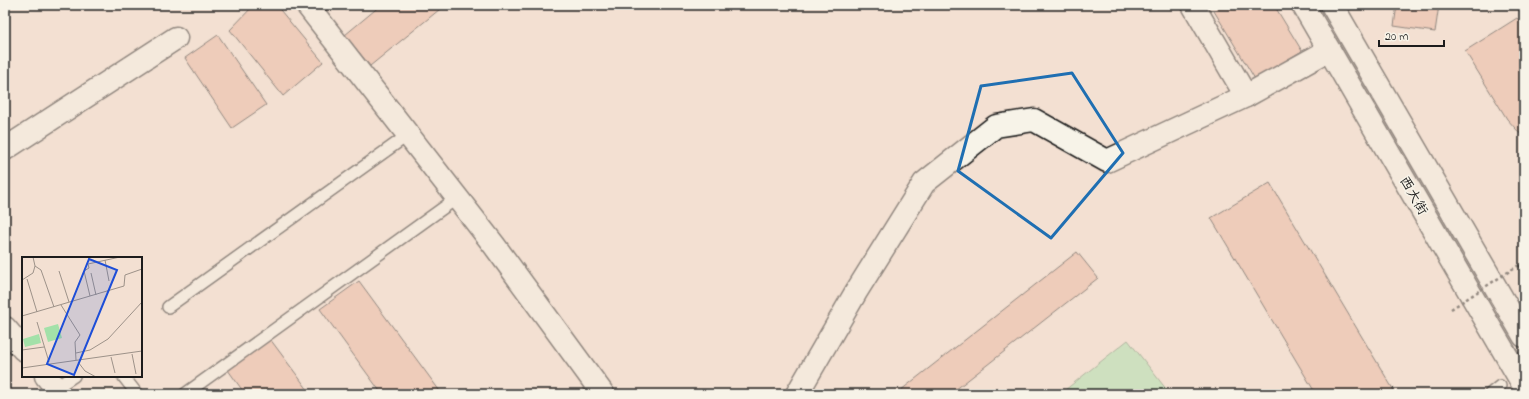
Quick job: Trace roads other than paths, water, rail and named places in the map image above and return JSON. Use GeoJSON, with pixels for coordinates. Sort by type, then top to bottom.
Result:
{"type":"FeatureCollection","features":[{"type":"Feature","properties":{"kind":"street"},"geometry":{"type":"LineString","coordinates":[[307,5],[494,245],[603,394]]}},
{"type":"Feature","properties":{"kind":"street"},"geometry":{"type":"LineString","coordinates":[[1193,5],[1246,96]]}},
{"type":"Feature","properties":{"kind":"street","name":"西大街"},"geometry":{"type":"LineString","coordinates":[[1303,5],[1524,386]]}},
{"type":"Feature","properties":{"kind":"street","name":"西大街"},"geometry":{"type":"LineString","coordinates":[[1340,9],[1524,336]]}},
{"type":"Feature","properties":{"kind":"street"},"geometry":{"type":"LineString","coordinates":[[5,149],[176,38]]}},
{"type":"Feature","properties":{"kind":"street"},"geometry":{"type":"LineString","coordinates":[[796,394],[856,292],[924,183],[996,126],[1034,120],[1107,161],[1246,96],[1329,50]]}},
{"type":"Feature","properties":{"kind":"street"},"geometry":{"type":"LineString","coordinates":[[5,328],[22,348]]}},
{"type":"Feature","properties":{"kind":"lane"},"geometry":{"type":"LineString","coordinates":[[168,307],[408,135]]}},
{"type":"Feature","properties":{"kind":"lane"},"geometry":{"type":"LineString","coordinates":[[185,394],[457,198]]}},
{"type":"Feature","properties":{"kind":"lane"},"geometry":{"type":"LineString","coordinates":[[124,377],[137,394]]}},
{"type":"Feature","properties":{"kind":"lane"},"geometry":{"type":"LineString","coordinates":[[1490,394],[1500,386]]}}]}
